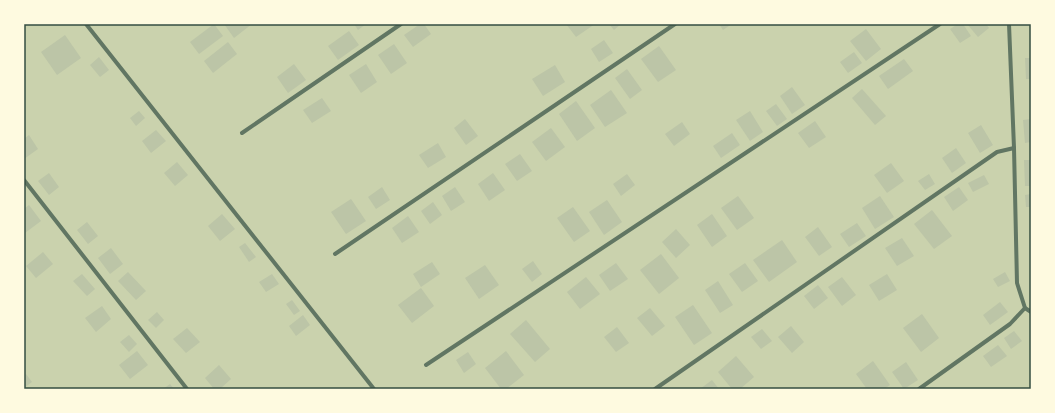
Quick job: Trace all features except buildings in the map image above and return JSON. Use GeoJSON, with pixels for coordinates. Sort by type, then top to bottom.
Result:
{"type":"FeatureCollection","features":[{"type":"Feature","properties":{"kind":"street"},"geometry":{"type":"LineString","coordinates":[[86,24],[374,389]]}},
{"type":"Feature","properties":{"kind":"street"},"geometry":{"type":"LineString","coordinates":[[242,133],[401,24]]}},
{"type":"Feature","properties":{"kind":"street"},"geometry":{"type":"LineString","coordinates":[[335,254],[675,24]]}},
{"type":"Feature","properties":{"kind":"street"},"geometry":{"type":"LineString","coordinates":[[426,365],[940,24]]}},
{"type":"Feature","properties":{"kind":"street"},"geometry":{"type":"LineString","coordinates":[[1009,24],[1017,283],[1025,308],[1031,312]]}},
{"type":"Feature","properties":{"kind":"street"},"geometry":{"type":"LineString","coordinates":[[655,389],[996,152],[1014,148]]}},
{"type":"Feature","properties":{"kind":"street"},"geometry":{"type":"LineString","coordinates":[[24,180],[187,389]]}},
{"type":"Feature","properties":{"kind":"street"},"geometry":{"type":"LineString","coordinates":[[920,389],[1010,324],[1025,308]]}},
{"type":"Feature","properties":{"kind":"green space"},"geometry":{"type":"Polygon","coordinates":[[[24,24],[1031,24],[1031,389],[24,389],[24,24]]]}}]}
